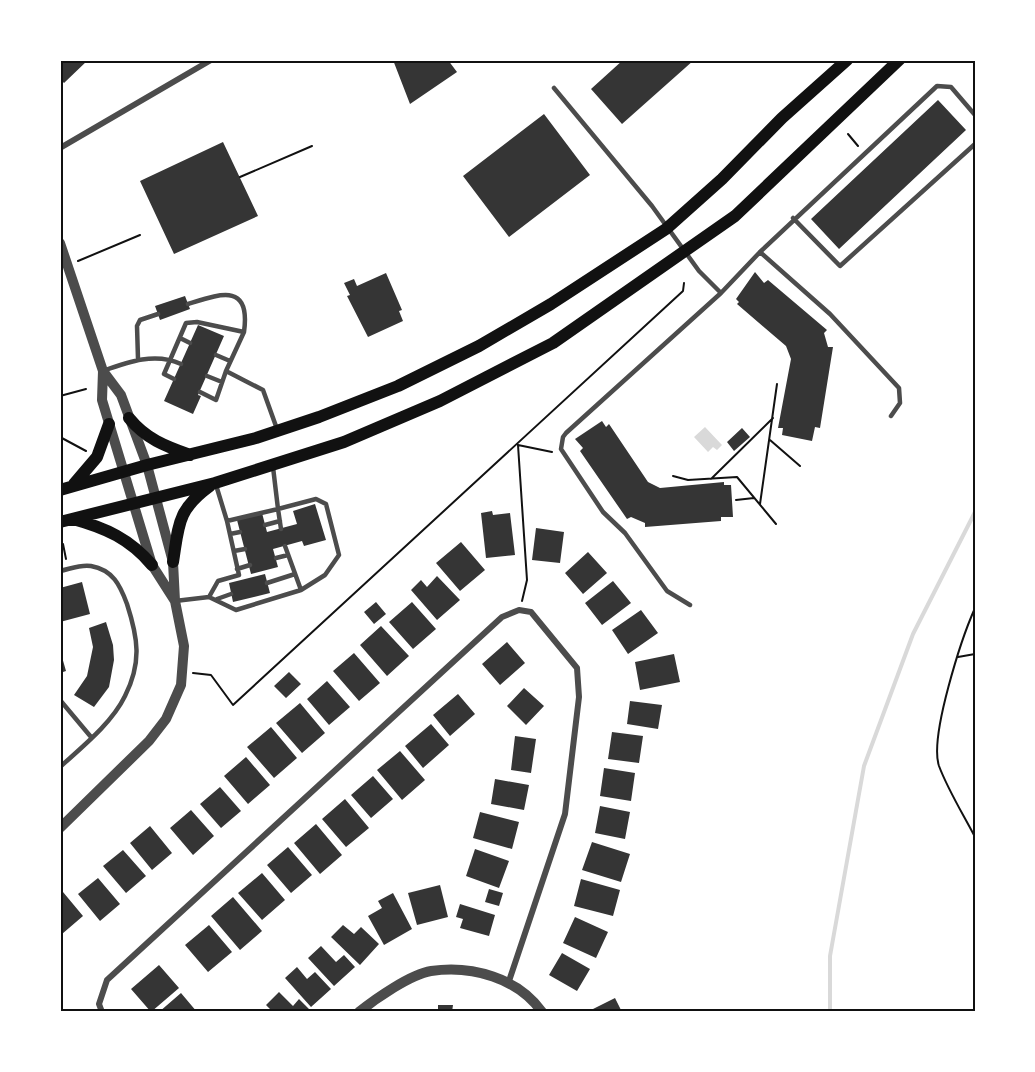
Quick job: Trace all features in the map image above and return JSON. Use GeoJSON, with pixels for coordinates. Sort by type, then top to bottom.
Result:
{"type":"FeatureCollection","features":[{"type":"Feature","properties":{"kind":"main road"},"geometry":{"type":"LineString","coordinates":[[65,489],[278,431],[398,386],[479,346],[551,304],[666,229],[722,179],[782,118],[847,60]]}},
{"type":"Feature","properties":{"kind":"main road"},"geometry":{"type":"LineString","coordinates":[[66,520],[215,483],[344,442],[440,401],[542,348],[735,216],[899,60]]}},
{"type":"Feature","properties":{"kind":"main road"},"geometry":{"type":"LineString","coordinates":[[129,418],[140,432],[160,445],[191,455]]}},
{"type":"Feature","properties":{"kind":"main road"},"geometry":{"type":"LineString","coordinates":[[65,489],[85,474],[97,457],[109,424]]}},
{"type":"Feature","properties":{"kind":"main road"},"geometry":{"type":"LineString","coordinates":[[173,562],[178,521],[196,497],[215,483]]}},
{"type":"Feature","properties":{"kind":"main road"},"geometry":{"type":"LineString","coordinates":[[66,520],[112,531],[138,549],[152,565]]}},
{"type":"Feature","properties":{"kind":"street"},"geometry":{"type":"LineString","coordinates":[[60,148],[212,60]]}},
{"type":"Feature","properties":{"kind":"street"},"geometry":{"type":"LineString","coordinates":[[60,243],[103,371],[121,395],[147,465],[173,562],[175,601],[184,646],[176,701],[160,727],[60,828]]}},
{"type":"Feature","properties":{"kind":"street"},"geometry":{"type":"LineString","coordinates":[[103,371],[102,400],[152,565],[175,601]]}},
{"type":"Feature","properties":{"kind":"street"},"geometry":{"type":"LineString","coordinates":[[102,1012],[99,1004],[107,980],[502,617],[519,610],[531,612],[577,668],[579,697],[565,814],[509,981]]}},
{"type":"Feature","properties":{"kind":"street"},"geometry":{"type":"LineString","coordinates":[[359,1012],[403,983],[430,971],[481,973],[509,981],[542,1012]]}},
{"type":"Feature","properties":{"kind":"lane"},"geometry":{"type":"LineString","coordinates":[[690,605],[667,591],[625,533],[603,512],[564,455],[561,443],[566,433],[721,293],[794,218],[937,86],[946,85],[954,90],[975,115]]}},
{"type":"Feature","properties":{"kind":"lane"},"geometry":{"type":"LineString","coordinates":[[554,88],[652,206],[683,251],[721,293]]}},
{"type":"Feature","properties":{"kind":"lane"},"geometry":{"type":"LineString","coordinates":[[794,218],[840,266],[975,144]]}},
{"type":"Feature","properties":{"kind":"lane"},"geometry":{"type":"LineString","coordinates":[[760,252],[830,314],[899,388],[900,403],[891,416]]}},
{"type":"Feature","properties":{"kind":"lane"},"geometry":{"type":"LineString","coordinates":[[188,304],[224,293],[235,295],[241,302],[246,316],[243,332],[216,400],[200,392]]}},
{"type":"Feature","properties":{"kind":"lane"},"geometry":{"type":"LineString","coordinates":[[138,359],[137,326],[140,320],[158,314]]}},
{"type":"Feature","properties":{"kind":"lane"},"geometry":{"type":"LineString","coordinates":[[174,380],[164,374],[186,323],[197,322],[243,332]]}},
{"type":"Feature","properties":{"kind":"lane"},"geometry":{"type":"LineString","coordinates":[[180,338],[190,343]]}},
{"type":"Feature","properties":{"kind":"lane"},"geometry":{"type":"LineString","coordinates":[[216,355],[230,361]]}},
{"type":"Feature","properties":{"kind":"lane"},"geometry":{"type":"LineString","coordinates":[[103,371],[138,359],[170,359],[181,364]]}},
{"type":"Feature","properties":{"kind":"lane"},"geometry":{"type":"LineString","coordinates":[[226,371],[263,390],[278,431]]}},
{"type":"Feature","properties":{"kind":"lane"},"geometry":{"type":"LineString","coordinates":[[207,376],[222,382]]}},
{"type":"Feature","properties":{"kind":"lane"},"geometry":{"type":"LineString","coordinates":[[272,465],[281,529]]}},
{"type":"Feature","properties":{"kind":"lane"},"geometry":{"type":"LineString","coordinates":[[209,597],[218,581],[239,575],[227,521],[215,483]]}},
{"type":"Feature","properties":{"kind":"lane"},"geometry":{"type":"LineString","coordinates":[[175,601],[209,597],[236,610],[301,590],[325,575],[339,555],[326,504],[316,499],[227,521]]}},
{"type":"Feature","properties":{"kind":"lane"},"geometry":{"type":"LineString","coordinates":[[265,525],[280,521]]}},
{"type":"Feature","properties":{"kind":"lane"},"geometry":{"type":"LineString","coordinates":[[230,534],[240,532]]}},
{"type":"Feature","properties":{"kind":"lane"},"geometry":{"type":"LineString","coordinates":[[285,546],[301,590]]}},
{"type":"Feature","properties":{"kind":"lane"},"geometry":{"type":"LineString","coordinates":[[234,551],[244,549]]}},
{"type":"Feature","properties":{"kind":"lane"},"geometry":{"type":"LineString","coordinates":[[276,558],[288,555]]}},
{"type":"Feature","properties":{"kind":"lane"},"geometry":{"type":"LineString","coordinates":[[237,569],[250,565]]}},
{"type":"Feature","properties":{"kind":"lane"},"geometry":{"type":"LineString","coordinates":[[60,571],[91,566],[112,575],[120,584],[137,634],[135,671],[128,689],[113,714],[60,767]]}},
{"type":"Feature","properties":{"kind":"lane"},"geometry":{"type":"LineString","coordinates":[[267,583],[295,574]]}},
{"type":"Feature","properties":{"kind":"lane"},"geometry":{"type":"LineString","coordinates":[[217,599],[231,594]]}},
{"type":"Feature","properties":{"kind":"lane"},"geometry":{"type":"LineString","coordinates":[[60,700],[91,737]]}},
{"type":"Feature","properties":{"kind":"path"},"geometry":{"type":"LineString","coordinates":[[848,134],[864,153]]}},
{"type":"Feature","properties":{"kind":"path"},"geometry":{"type":"LineString","coordinates":[[240,177],[312,146]]}},
{"type":"Feature","properties":{"kind":"path"},"geometry":{"type":"LineString","coordinates":[[67,265],[140,235]]}},
{"type":"Feature","properties":{"kind":"path"},"geometry":{"type":"LineString","coordinates":[[182,671],[211,675],[233,705],[684,291],[684,284]]}},
{"type":"Feature","properties":{"kind":"path"},"geometry":{"type":"LineString","coordinates":[[760,506],[777,384]]}},
{"type":"Feature","properties":{"kind":"path"},"geometry":{"type":"LineString","coordinates":[[60,396],[86,389]]}},
{"type":"Feature","properties":{"kind":"path"},"geometry":{"type":"LineString","coordinates":[[711,480],[773,418]]}},
{"type":"Feature","properties":{"kind":"path"},"geometry":{"type":"LineString","coordinates":[[60,437],[92,453]]}},
{"type":"Feature","properties":{"kind":"path"},"geometry":{"type":"LineString","coordinates":[[770,440],[800,466]]}},
{"type":"Feature","properties":{"kind":"path"},"geometry":{"type":"LineString","coordinates":[[518,445],[564,455]]}},
{"type":"Feature","properties":{"kind":"path"},"geometry":{"type":"LineString","coordinates":[[518,445],[527,580],[519,610]]}},
{"type":"Feature","properties":{"kind":"path"},"geometry":{"type":"LineString","coordinates":[[673,476],[688,480],[737,477],[776,524]]}},
{"type":"Feature","properties":{"kind":"path"},"geometry":{"type":"LineString","coordinates":[[736,500],[754,498]]}},
{"type":"Feature","properties":{"kind":"path"},"geometry":{"type":"LineString","coordinates":[[63,544],[67,565]]}},
{"type":"Feature","properties":{"kind":"path"},"geometry":{"type":"LineString","coordinates":[[975,608],[958,657],[943,713],[937,750],[938,765],[975,837]]}},
{"type":"Feature","properties":{"kind":"path"},"geometry":{"type":"LineString","coordinates":[[958,657],[975,654]]}},
{"type":"Feature","properties":{"kind":"shaded area"},"geometry":{"type":"Polygon","coordinates":[[[705,427],[722,445],[717,450],[713,447],[708,452],[694,437],[705,427]]]}},
{"type":"Feature","properties":{"kind":"building"},"geometry":{"type":"Polygon","coordinates":[[[60,60],[88,60],[64,83],[60,79],[60,60]]]}},
{"type":"Feature","properties":{"kind":"building"},"geometry":{"type":"Polygon","coordinates":[[[393,60],[448,60],[457,72],[410,104],[393,60]]]}},
{"type":"Feature","properties":{"kind":"building"},"geometry":{"type":"Polygon","coordinates":[[[623,60],[694,60],[622,124],[591,89],[623,60]]]}},
{"type":"Feature","properties":{"kind":"building"},"geometry":{"type":"Polygon","coordinates":[[[938,100],[966,130],[839,249],[811,219],[938,100]]]}},
{"type":"Feature","properties":{"kind":"building"},"geometry":{"type":"Polygon","coordinates":[[[544,114],[590,175],[509,237],[463,176],[544,114]]]}},
{"type":"Feature","properties":{"kind":"building"},"geometry":{"type":"Polygon","coordinates":[[[223,142],[258,216],[174,254],[140,181],[223,142]]]}},
{"type":"Feature","properties":{"kind":"building"},"geometry":{"type":"Polygon","coordinates":[[[755,272],[764,283],[768,280],[827,330],[824,333],[828,347],[833,347],[820,428],[815,427],[812,441],[782,435],[783,428],[778,428],[791,359],[786,346],[737,304],[739,302],[736,299],[755,272]]]}},
{"type":"Feature","properties":{"kind":"building"},"geometry":{"type":"Polygon","coordinates":[[[386,273],[402,310],[399,311],[403,321],[368,337],[347,296],[350,295],[344,283],[354,279],[357,286],[386,273]]]}},
{"type":"Feature","properties":{"kind":"building"},"geometry":{"type":"Polygon","coordinates":[[[185,296],[190,309],[160,320],[155,306],[185,296]]]}},
{"type":"Feature","properties":{"kind":"building"},"geometry":{"type":"Polygon","coordinates":[[[198,325],[224,336],[198,395],[201,396],[193,414],[164,401],[198,325]]]}},
{"type":"Feature","properties":{"kind":"building"},"geometry":{"type":"Polygon","coordinates":[[[602,421],[606,427],[609,424],[648,482],[660,488],[724,482],[724,485],[731,485],[733,517],[721,517],[721,521],[645,527],[645,523],[631,517],[627,519],[580,451],[583,448],[575,439],[602,421]]]}},
{"type":"Feature","properties":{"kind":"building"},"geometry":{"type":"Polygon","coordinates":[[[742,428],[750,437],[734,451],[727,442],[742,428]]]}},
{"type":"Feature","properties":{"kind":"building"},"geometry":{"type":"Polygon","coordinates":[[[315,504],[326,540],[304,546],[302,541],[273,549],[278,567],[251,574],[237,520],[262,513],[267,532],[297,524],[293,511],[315,504]]]}},
{"type":"Feature","properties":{"kind":"building"},"geometry":{"type":"Polygon","coordinates":[[[492,511],[493,515],[510,513],[515,555],[486,558],[481,513],[492,511]]]}},
{"type":"Feature","properties":{"kind":"building"},"geometry":{"type":"Polygon","coordinates":[[[536,528],[564,532],[560,563],[532,560],[536,528]]]}},
{"type":"Feature","properties":{"kind":"building"},"geometry":{"type":"Polygon","coordinates":[[[461,542],[485,570],[460,591],[436,563],[461,542]]]}},
{"type":"Feature","properties":{"kind":"building"},"geometry":{"type":"Polygon","coordinates":[[[588,552],[607,573],[583,594],[565,573],[588,552]]]}},
{"type":"Feature","properties":{"kind":"building"},"geometry":{"type":"Polygon","coordinates":[[[265,574],[270,593],[233,602],[229,583],[265,574]]]}},
{"type":"Feature","properties":{"kind":"building"},"geometry":{"type":"Polygon","coordinates":[[[437,576],[460,600],[437,620],[411,590],[421,580],[427,587],[437,576]]]}},
{"type":"Feature","properties":{"kind":"building"},"geometry":{"type":"Polygon","coordinates":[[[613,581],[631,603],[602,625],[585,603],[613,581]]]}},
{"type":"Feature","properties":{"kind":"building"},"geometry":{"type":"Polygon","coordinates":[[[82,582],[90,614],[60,622],[60,588],[82,582]]]}},
{"type":"Feature","properties":{"kind":"building"},"geometry":{"type":"Polygon","coordinates":[[[376,602],[386,614],[374,624],[364,612],[376,602]]]}},
{"type":"Feature","properties":{"kind":"building"},"geometry":{"type":"Polygon","coordinates":[[[412,602],[436,629],[413,649],[389,622],[412,602]]]}},
{"type":"Feature","properties":{"kind":"building"},"geometry":{"type":"Polygon","coordinates":[[[641,610],[658,633],[628,654],[612,630],[641,610]]]}},
{"type":"Feature","properties":{"kind":"building"},"geometry":{"type":"Polygon","coordinates":[[[106,622],[113,645],[114,660],[109,687],[94,707],[74,695],[87,676],[93,647],[89,628],[106,622]]]}},
{"type":"Feature","properties":{"kind":"building"},"geometry":{"type":"Polygon","coordinates":[[[381,626],[409,656],[387,676],[360,645],[381,626]]]}},
{"type":"Feature","properties":{"kind":"building"},"geometry":{"type":"Polygon","coordinates":[[[507,642],[525,663],[500,685],[482,664],[507,642]]]}},
{"type":"Feature","properties":{"kind":"building"},"geometry":{"type":"Polygon","coordinates":[[[60,650],[66,671],[60,673],[60,650]]]}},
{"type":"Feature","properties":{"kind":"building"},"geometry":{"type":"Polygon","coordinates":[[[354,653],[380,683],[359,701],[333,671],[354,653]]]}},
{"type":"Feature","properties":{"kind":"building"},"geometry":{"type":"Polygon","coordinates":[[[674,654],[680,682],[640,690],[635,662],[674,654]]]}},
{"type":"Feature","properties":{"kind":"building"},"geometry":{"type":"Polygon","coordinates":[[[289,672],[301,684],[286,698],[274,686],[289,672]]]}},
{"type":"Feature","properties":{"kind":"building"},"geometry":{"type":"Polygon","coordinates":[[[327,681],[350,707],[329,725],[307,699],[327,681]]]}},
{"type":"Feature","properties":{"kind":"building"},"geometry":{"type":"Polygon","coordinates":[[[524,688],[544,706],[526,725],[507,706],[524,688]]]}},
{"type":"Feature","properties":{"kind":"building"},"geometry":{"type":"Polygon","coordinates":[[[458,694],[475,714],[450,736],[433,715],[458,694]]]}},
{"type":"Feature","properties":{"kind":"building"},"geometry":{"type":"Polygon","coordinates":[[[630,701],[662,705],[658,729],[627,724],[630,701]]]}},
{"type":"Feature","properties":{"kind":"building"},"geometry":{"type":"Polygon","coordinates":[[[300,703],[325,733],[302,753],[276,723],[300,703]]]}},
{"type":"Feature","properties":{"kind":"building"},"geometry":{"type":"Polygon","coordinates":[[[431,724],[449,745],[423,768],[405,746],[431,724]]]}},
{"type":"Feature","properties":{"kind":"building"},"geometry":{"type":"Polygon","coordinates":[[[271,727],[297,758],[274,778],[247,747],[271,727]]]}},
{"type":"Feature","properties":{"kind":"building"},"geometry":{"type":"Polygon","coordinates":[[[612,732],[643,736],[639,763],[608,759],[612,732]]]}},
{"type":"Feature","properties":{"kind":"building"},"geometry":{"type":"Polygon","coordinates":[[[515,736],[536,739],[531,773],[511,770],[515,736]]]}},
{"type":"Feature","properties":{"kind":"building"},"geometry":{"type":"Polygon","coordinates":[[[400,751],[425,780],[402,800],[377,770],[400,751]]]}},
{"type":"Feature","properties":{"kind":"building"},"geometry":{"type":"Polygon","coordinates":[[[246,757],[270,785],[248,804],[224,776],[246,757]]]}},
{"type":"Feature","properties":{"kind":"building"},"geometry":{"type":"Polygon","coordinates":[[[604,768],[635,773],[631,801],[600,796],[604,768]]]}},
{"type":"Feature","properties":{"kind":"building"},"geometry":{"type":"Polygon","coordinates":[[[373,776],[393,799],[371,818],[351,795],[373,776]]]}},
{"type":"Feature","properties":{"kind":"building"},"geometry":{"type":"Polygon","coordinates":[[[495,779],[529,785],[524,810],[491,804],[495,779]]]}},
{"type":"Feature","properties":{"kind":"building"},"geometry":{"type":"Polygon","coordinates":[[[220,787],[241,811],[221,828],[200,804],[220,787]]]}},
{"type":"Feature","properties":{"kind":"building"},"geometry":{"type":"Polygon","coordinates":[[[345,799],[369,828],[346,847],[322,819],[345,799]]]}},
{"type":"Feature","properties":{"kind":"building"},"geometry":{"type":"Polygon","coordinates":[[[600,806],[630,812],[625,839],[595,833],[600,806]]]}},
{"type":"Feature","properties":{"kind":"building"},"geometry":{"type":"Polygon","coordinates":[[[191,810],[214,836],[193,855],[170,828],[191,810]]]}},
{"type":"Feature","properties":{"kind":"building"},"geometry":{"type":"Polygon","coordinates":[[[480,812],[519,822],[512,849],[473,838],[480,812]]]}},
{"type":"Feature","properties":{"kind":"building"},"geometry":{"type":"Polygon","coordinates":[[[316,824],[342,855],[320,874],[294,843],[316,824]]]}},
{"type":"Feature","properties":{"kind":"building"},"geometry":{"type":"Polygon","coordinates":[[[150,826],[172,853],[152,870],[130,843],[150,826]]]}},
{"type":"Feature","properties":{"kind":"building"},"geometry":{"type":"Polygon","coordinates":[[[592,842],[630,854],[621,882],[582,870],[592,842]]]}},
{"type":"Feature","properties":{"kind":"building"},"geometry":{"type":"Polygon","coordinates":[[[288,847],[312,875],[291,893],[267,865],[288,847]]]}},
{"type":"Feature","properties":{"kind":"building"},"geometry":{"type":"Polygon","coordinates":[[[475,849],[509,861],[499,888],[466,876],[475,849]]]}},
{"type":"Feature","properties":{"kind":"building"},"geometry":{"type":"Polygon","coordinates":[[[123,850],[146,876],[126,893],[103,866],[123,850]]]}},
{"type":"Feature","properties":{"kind":"building"},"geometry":{"type":"Polygon","coordinates":[[[262,873],[285,900],[262,920],[238,893],[262,873]]]}},
{"type":"Feature","properties":{"kind":"building"},"geometry":{"type":"Polygon","coordinates":[[[98,878],[120,904],[100,921],[78,894],[98,878]]]}},
{"type":"Feature","properties":{"kind":"building"},"geometry":{"type":"Polygon","coordinates":[[[581,879],[620,890],[613,916],[574,906],[581,879]]]}},
{"type":"Feature","properties":{"kind":"building"},"geometry":{"type":"Polygon","coordinates":[[[440,885],[448,917],[417,925],[408,893],[440,885]]]}},
{"type":"Feature","properties":{"kind":"building"},"geometry":{"type":"Polygon","coordinates":[[[489,889],[503,893],[499,906],[485,902],[489,889]]]}},
{"type":"Feature","properties":{"kind":"building"},"geometry":{"type":"Polygon","coordinates":[[[63,892],[83,916],[62,934],[60,931],[60,895],[63,892]]]}},
{"type":"Feature","properties":{"kind":"building"},"geometry":{"type":"Polygon","coordinates":[[[393,893],[412,929],[384,945],[368,916],[382,908],[378,901],[393,893]]]}},
{"type":"Feature","properties":{"kind":"building"},"geometry":{"type":"Polygon","coordinates":[[[233,897],[262,931],[240,950],[211,916],[233,897]]]}},
{"type":"Feature","properties":{"kind":"building"},"geometry":{"type":"Polygon","coordinates":[[[460,904],[495,915],[489,936],[460,928],[463,919],[456,917],[460,904]]]}},
{"type":"Feature","properties":{"kind":"building"},"geometry":{"type":"Polygon","coordinates":[[[575,917],[608,932],[596,958],[563,943],[575,917]]]}},
{"type":"Feature","properties":{"kind":"building"},"geometry":{"type":"Polygon","coordinates":[[[209,925],[232,952],[208,972],[185,945],[209,925]]]}},
{"type":"Feature","properties":{"kind":"building"},"geometry":{"type":"Polygon","coordinates":[[[343,925],[354,934],[361,927],[379,944],[360,965],[331,937],[343,925]]]}},
{"type":"Feature","properties":{"kind":"building"},"geometry":{"type":"Polygon","coordinates":[[[321,946],[336,962],[344,955],[355,967],[334,986],[308,958],[321,946]]]}},
{"type":"Feature","properties":{"kind":"building"},"geometry":{"type":"Polygon","coordinates":[[[562,953],[590,969],[577,991],[549,975],[562,953]]]}},
{"type":"Feature","properties":{"kind":"building"},"geometry":{"type":"Polygon","coordinates":[[[159,965],[179,988],[151,1012],[131,989],[159,965]]]}},
{"type":"Feature","properties":{"kind":"building"},"geometry":{"type":"Polygon","coordinates":[[[297,967],[307,979],[315,972],[331,989],[311,1007],[285,978],[297,967]]]}},
{"type":"Feature","properties":{"kind":"building"},"geometry":{"type":"Polygon","coordinates":[[[279,992],[293,1006],[299,999],[310,1010],[273,1012],[266,1005],[279,992]]]}},
{"type":"Feature","properties":{"kind":"building"},"geometry":{"type":"Polygon","coordinates":[[[181,993],[197,1012],[159,1012],[181,993]]]}},
{"type":"Feature","properties":{"kind":"building"},"geometry":{"type":"Polygon","coordinates":[[[615,998],[622,1012],[587,1012],[615,998]]]}},
{"type":"Feature","properties":{"kind":"building"},"geometry":{"type":"Polygon","coordinates":[[[438,1005],[453,1005],[452,1012],[424,1012],[425,1009],[438,1009],[438,1005]]]}},
{"type":"Feature","properties":{"kind":"waterway"},"geometry":{"type":"LineString","coordinates":[[830,1012],[830,956],[864,766],[913,634],[975,512]]}}]}
